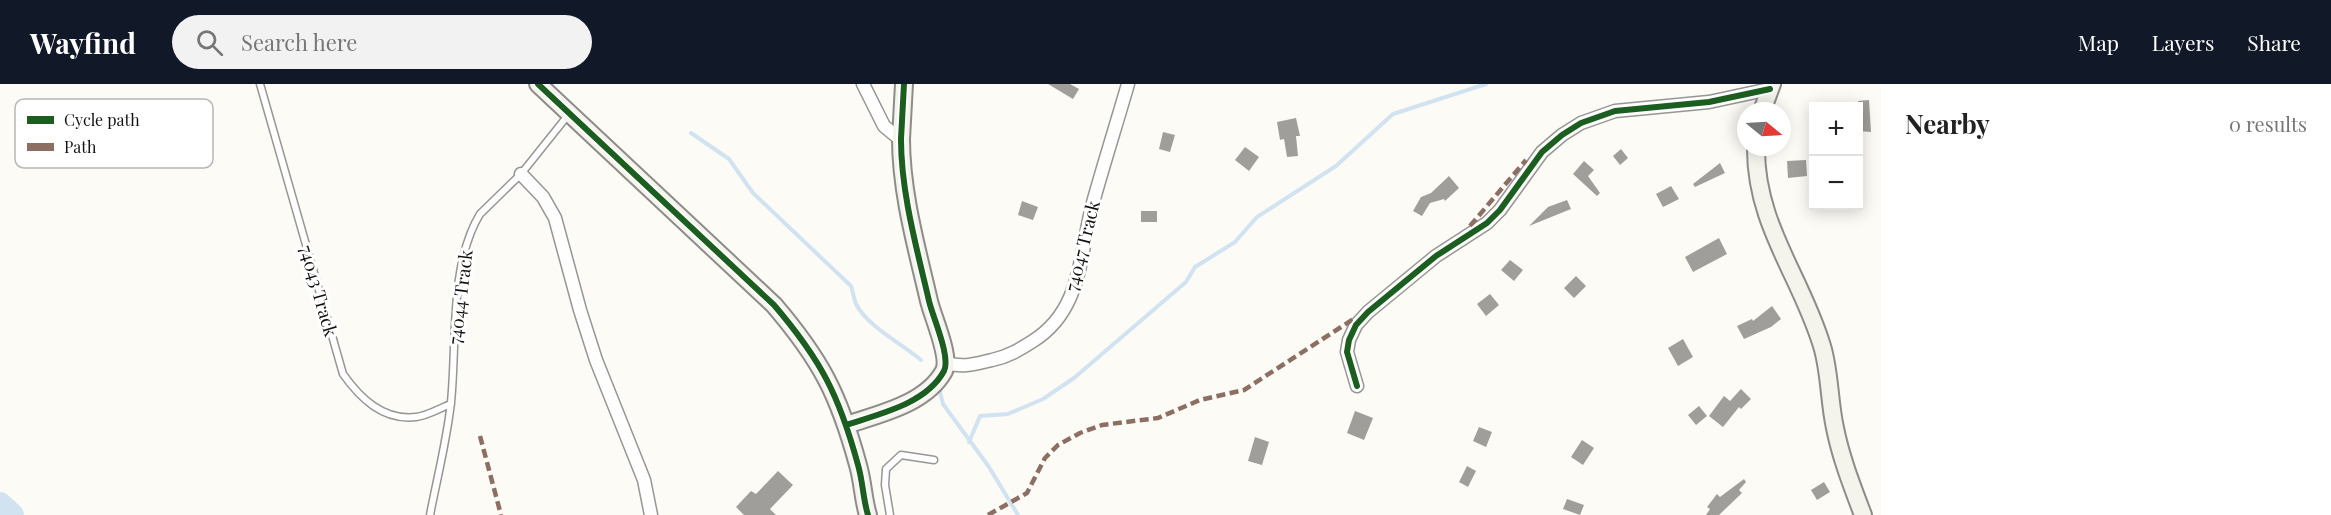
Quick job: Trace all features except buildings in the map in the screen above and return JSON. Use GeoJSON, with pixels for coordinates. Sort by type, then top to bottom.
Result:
{"type":"FeatureCollection","features":[{"type":"Feature","properties":{"kind":"street"},"geometry":{"type":"LineString","coordinates":[[538,84],[774,304],[821,366],[836,394],[859,468],[862,512]]}},
{"type":"Feature","properties":{"kind":"street"},"geometry":{"type":"LineString","coordinates":[[863,84],[884,126],[901,140]]}},
{"type":"Feature","properties":{"kind":"street"},"geometry":{"type":"LineString","coordinates":[[846,425],[903,405],[926,391],[945,368],[918,252],[907,192],[901,140],[904,84]]}},
{"type":"Feature","properties":{"kind":"street","name":"74047 Track"},"geometry":{"type":"LineString","coordinates":[[945,368],[969,366],[1007,357],[1047,333],[1065,310],[1077,286],[1094,201],[1128,84]]}},
{"type":"Feature","properties":{"kind":"street"},"geometry":{"type":"LineString","coordinates":[[1765,102],[1771,87]]}},
{"type":"Feature","properties":{"kind":"street"},"geometry":{"type":"LineString","coordinates":[[1357,386],[1347,352],[1349,340],[1356,325],[1368,312],[1436,256],[1487,223],[1500,210],[1542,152],[1562,135],[1581,123],[1615,111],[1699,103],[1771,87]]}},
{"type":"Feature","properties":{"kind":"street"},"geometry":{"type":"LineString","coordinates":[[1757,156],[1759,191],[1768,225],[1822,346],[1834,426],[1845,466],[1863,515]]}},
{"type":"Feature","properties":{"kind":"street"},"geometry":{"type":"LineString","coordinates":[[521,174],[543,197],[555,218],[583,320],[596,360],[644,480],[651,515]]}},
{"type":"Feature","properties":{"kind":"lane","name":"74043 Track"},"geometry":{"type":"LineString","coordinates":[[260,84],[343,374],[358,396],[379,410],[399,417],[417,417],[451,404]]}},
{"type":"Feature","properties":{"kind":"lane","name":"74044 Track"},"geometry":{"type":"LineString","coordinates":[[430,515],[451,404],[456,307],[465,250],[473,226],[480,214],[521,174],[569,114]]}},
{"type":"Feature","properties":{"kind":"lane"},"geometry":{"type":"LineString","coordinates":[[890,515],[885,485],[886,469],[901,455],[934,460]]}},
{"type":"Feature","properties":{"kind":"waterway"},"geometry":{"type":"LineString","coordinates":[[969,442],[980,416],[1008,414],[1043,399],[1074,378],[1186,282],[1195,267],[1235,242],[1257,217],[1336,166],[1393,114],[1486,84]]}},
{"type":"Feature","properties":{"kind":"waterway"},"geometry":{"type":"LineString","coordinates":[[691,133],[729,159],[753,193],[851,286],[856,304],[868,320],[921,360]]}},
{"type":"Feature","properties":{"kind":"waterway"},"geometry":{"type":"LineString","coordinates":[[939,388],[943,404],[989,467],[1018,515]]}},
{"type":"Feature","properties":{"kind":"waterway"},"geometry":{"type":"LineString","coordinates":[[0,504],[12,515]]}},
{"type":"Feature","properties":{"kind":"marked path"},"geometry":{"type":"LineString","coordinates":[[1470,226],[1526,160]]}},
{"type":"Feature","properties":{"kind":"marked path"},"geometry":{"type":"LineString","coordinates":[[988,515],[1027,493],[1045,458],[1058,445],[1080,433],[1102,425],[1158,418],[1200,400],[1244,390],[1355,318]]}},
{"type":"Feature","properties":{"kind":"marked path"},"geometry":{"type":"LineString","coordinates":[[480,436],[501,515]]}},
{"type":"Feature","properties":{"kind":"cycle path"},"geometry":{"type":"LineString","coordinates":[[538,84],[774,305],[804,343],[826,379],[843,418],[858,465],[868,515]]}},
{"type":"Feature","properties":{"kind":"cycle path"},"geometry":{"type":"LineString","coordinates":[[846,425],[887,412],[914,400],[936,382],[946,365],[915,241],[904,180],[901,139],[904,84]]}},
{"type":"Feature","properties":{"kind":"cycle path"},"geometry":{"type":"LineString","coordinates":[[1357,386],[1347,352],[1349,340],[1356,325],[1368,312],[1436,256],[1487,223],[1500,210],[1542,152],[1562,135],[1581,123],[1615,111],[1709,102],[1770,89]]}}]}
